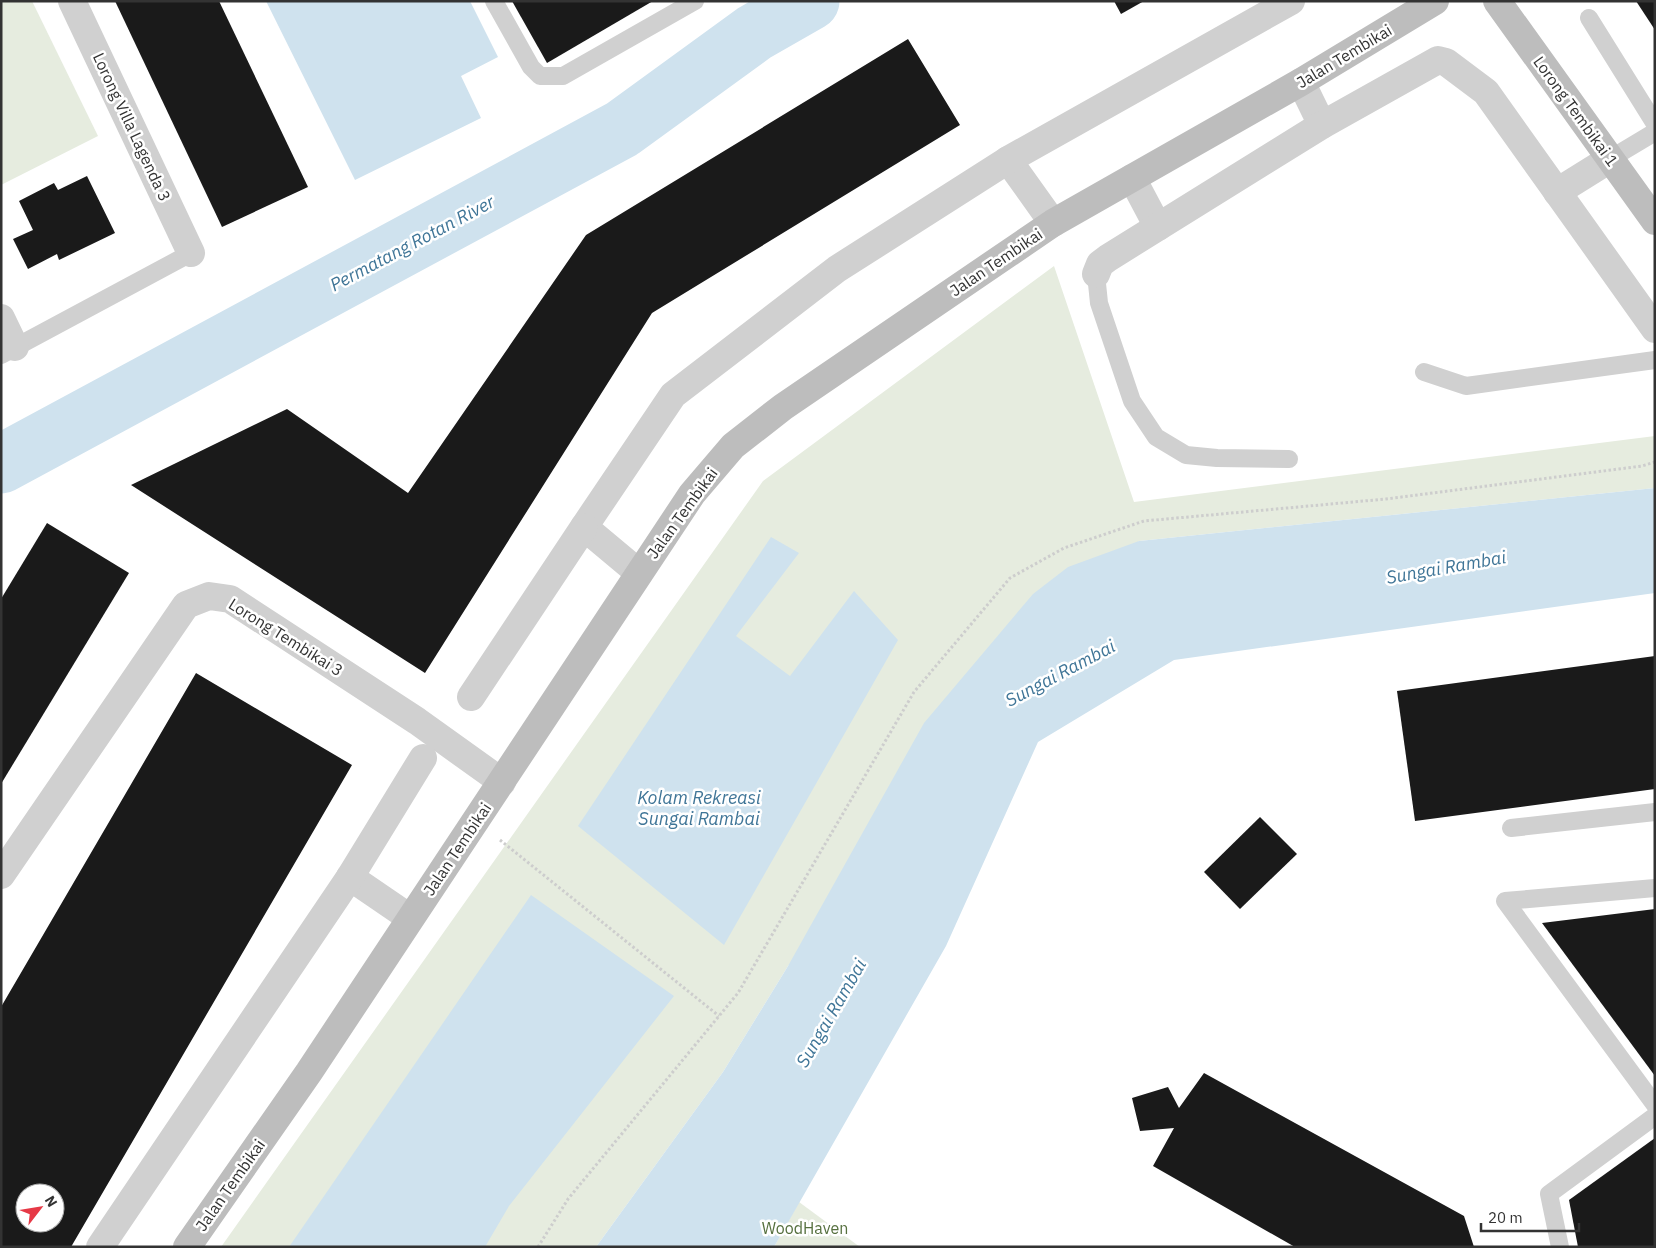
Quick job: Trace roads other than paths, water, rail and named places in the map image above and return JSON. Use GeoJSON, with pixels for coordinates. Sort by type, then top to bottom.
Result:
{"type":"FeatureCollection","features":[{"type":"Feature","properties":{"kind":"street","name":"Lorong Villa Lagenda 3"},"geometry":{"type":"LineString","coordinates":[[72,1],[191,253]]}},
{"type":"Feature","properties":{"kind":"street"},"geometry":{"type":"LineString","coordinates":[[471,697],[673,395],[837,270],[1008,160],[1291,1]]}},
{"type":"Feature","properties":{"kind":"street","name":"Jalan Tembikai"},"geometry":{"type":"LineString","coordinates":[[187,1247],[309,1072],[692,494],[733,446],[783,407],[1053,223],[1301,82],[1435,1]]}},
{"type":"Feature","properties":{"kind":"street","name":"Lorong Tembikai 1"},"geometry":{"type":"LineString","coordinates":[[1496,1],[1655,221]]}},
{"type":"Feature","properties":{"kind":"street"},"geometry":{"type":"LineString","coordinates":[[1096,274],[1100,264],[1108,258],[1322,125],[1438,60],[1446,62],[1486,92],[1655,329]]}},
{"type":"Feature","properties":{"kind":"street"},"geometry":{"type":"LineString","coordinates":[[1301,82],[1322,125]]}},
{"type":"Feature","properties":{"kind":"street"},"geometry":{"type":"LineString","coordinates":[[1557,192],[1610,159]]}},
{"type":"Feature","properties":{"kind":"street"},"geometry":{"type":"LineString","coordinates":[[1008,160],[1053,223]]}},
{"type":"Feature","properties":{"kind":"street"},"geometry":{"type":"LineString","coordinates":[[1132,178],[1158,227]]}},
{"type":"Feature","properties":{"kind":"street"},"geometry":{"type":"LineString","coordinates":[[1,318],[8,351]]}},
{"type":"Feature","properties":{"kind":"street"},"geometry":{"type":"LineString","coordinates":[[584,527],[639,573]]}},
{"type":"Feature","properties":{"kind":"street","name":"Lorong Tembikai 3"},"geometry":{"type":"LineString","coordinates":[[1,875],[186,605],[209,596],[230,599],[238,604],[408,714],[502,782]]}},
{"type":"Feature","properties":{"kind":"street"},"geometry":{"type":"LineString","coordinates":[[100,1247],[350,877],[424,758]]}},
{"type":"Feature","properties":{"kind":"street"},"geometry":{"type":"LineString","coordinates":[[350,877],[410,918]]}},
{"type":"Feature","properties":{"kind":"lane"},"geometry":{"type":"LineString","coordinates":[[494,1],[531,67],[540,76],[563,76],[695,1]]}},
{"type":"Feature","properties":{"kind":"lane"},"geometry":{"type":"LineString","coordinates":[[1588,18],[1655,124]]}},
{"type":"Feature","properties":{"kind":"lane"},"geometry":{"type":"LineString","coordinates":[[1610,159],[1655,132]]}},
{"type":"Feature","properties":{"kind":"lane"},"geometry":{"type":"LineString","coordinates":[[8,351],[191,253]]}},
{"type":"Feature","properties":{"kind":"lane"},"geometry":{"type":"LineString","coordinates":[[1096,274],[1099,303],[1132,401],[1156,437],[1186,455],[1217,458],[1289,459]]}},
{"type":"Feature","properties":{"kind":"lane"},"geometry":{"type":"LineString","coordinates":[[1424,372],[1466,386],[1655,360]]}},
{"type":"Feature","properties":{"kind":"lane"},"geometry":{"type":"LineString","coordinates":[[1510,828],[1655,812]]}},
{"type":"Feature","properties":{"kind":"lane"},"geometry":{"type":"LineString","coordinates":[[1655,888],[1505,902],[1655,1105]]}},
{"type":"Feature","properties":{"kind":"lane"},"geometry":{"type":"LineString","coordinates":[[1560,1247],[1549,1194],[1655,1116]]}},
{"type":"Feature","properties":{"kind":"water"},"geometry":{"type":"Polygon","coordinates":[[[266,1],[470,1],[498,57],[461,76],[481,118],[355,180],[266,1]]]}},
{"type":"Feature","properties":{"kind":"water","name":"Sungai Rambai"},"geometry":{"type":"Polygon","coordinates":[[[1655,488],[1655,593],[1174,660],[1038,742],[946,946],[774,1247],[596,1247],[723,1072],[788,966],[924,723],[1033,594],[1068,567],[1139,541],[1655,488]]]}},
{"type":"Feature","properties":{"kind":"water","name":"Kolam Rekreasi Sungai Rambai"},"geometry":{"type":"Polygon","coordinates":[[[771,537],[799,553],[736,636],[790,676],[854,591],[898,640],[724,945],[578,826],[771,537]]]}},
{"type":"Feature","properties":{"kind":"water"},"geometry":{"type":"Polygon","coordinates":[[[531,895],[674,996],[509,1206],[485,1247],[289,1247],[531,895]]]}},
{"type":"Feature","properties":{"kind":"waterway","name":"Permatang Rotan River"},"geometry":{"type":"LineString","coordinates":[[1,464],[622,129],[754,33],[810,1]]}},
{"type":"Feature","properties":{"kind":"park label","name":"WoodHaven"},"geometry":{"type":"Point","coordinates":[805,1228]}}]}
